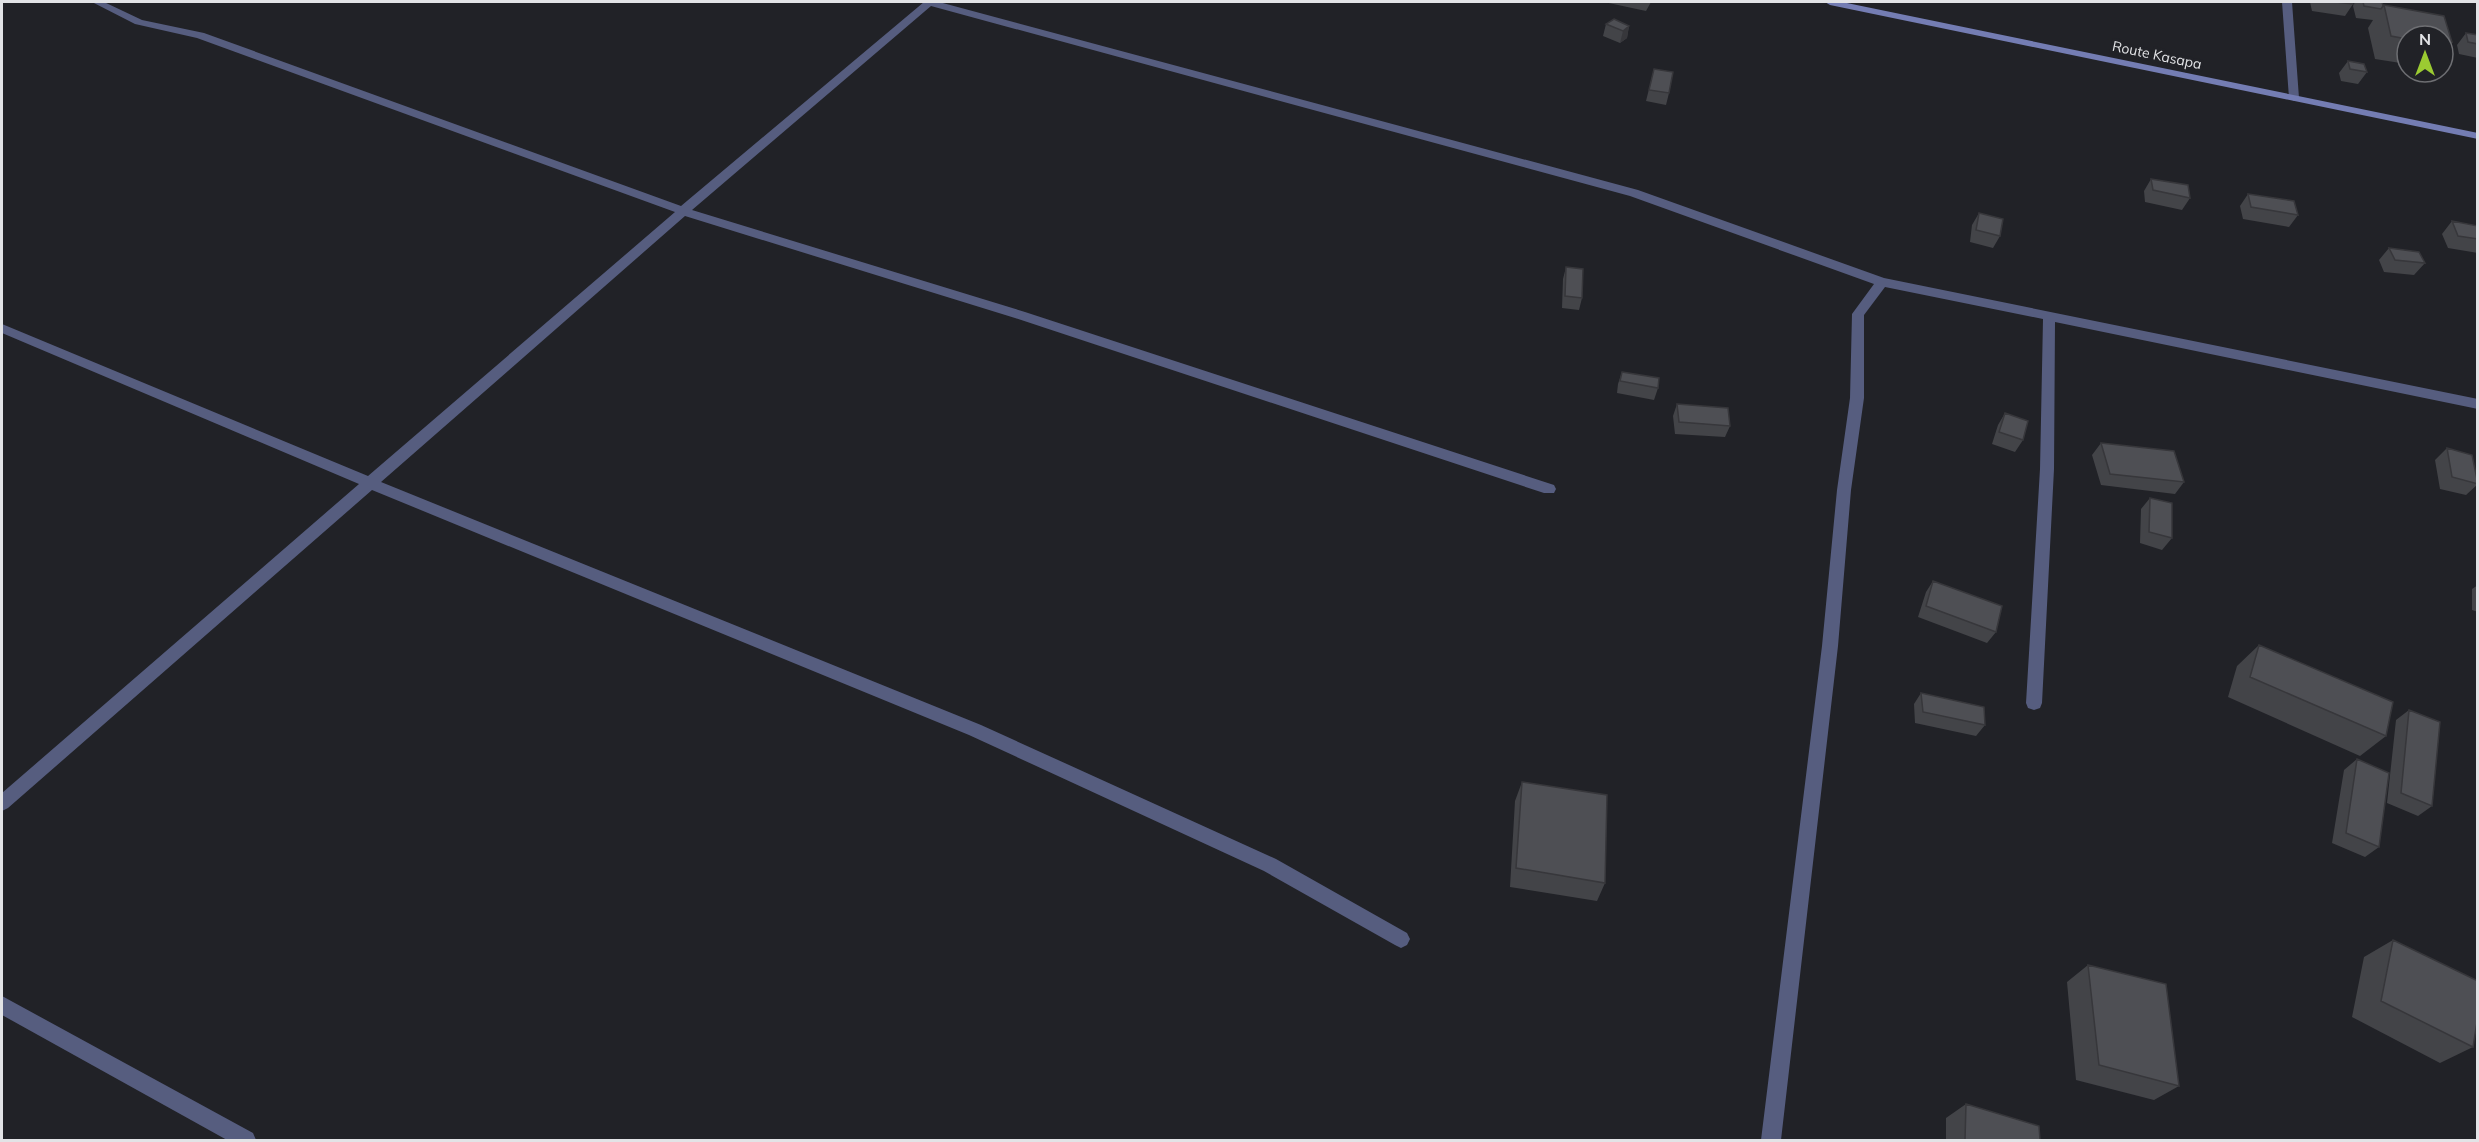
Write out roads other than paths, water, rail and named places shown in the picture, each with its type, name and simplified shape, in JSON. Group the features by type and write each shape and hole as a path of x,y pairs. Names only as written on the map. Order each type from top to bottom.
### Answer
{"main road":[{"name":"Route Kasapa","path":"1830,2 2478,136"}],"street":[{"path":"97,2 139,22 200,35 683,211 1020,315 1549,489"},
{"path":"2,803 683,211 929,2 1634,193 1882,282 2478,404"},
{"path":"2287,2 2294,98"},
{"path":"1771,1140 1830,646 1844,490 1857,398 1858,314 1882,282"},
{"path":"2034,703 2047,469 2049,316"},
{"path":"2,328 370,483 975,730 1270,865 1401,939"},
{"path":"2,1005 246,1140"}]}
